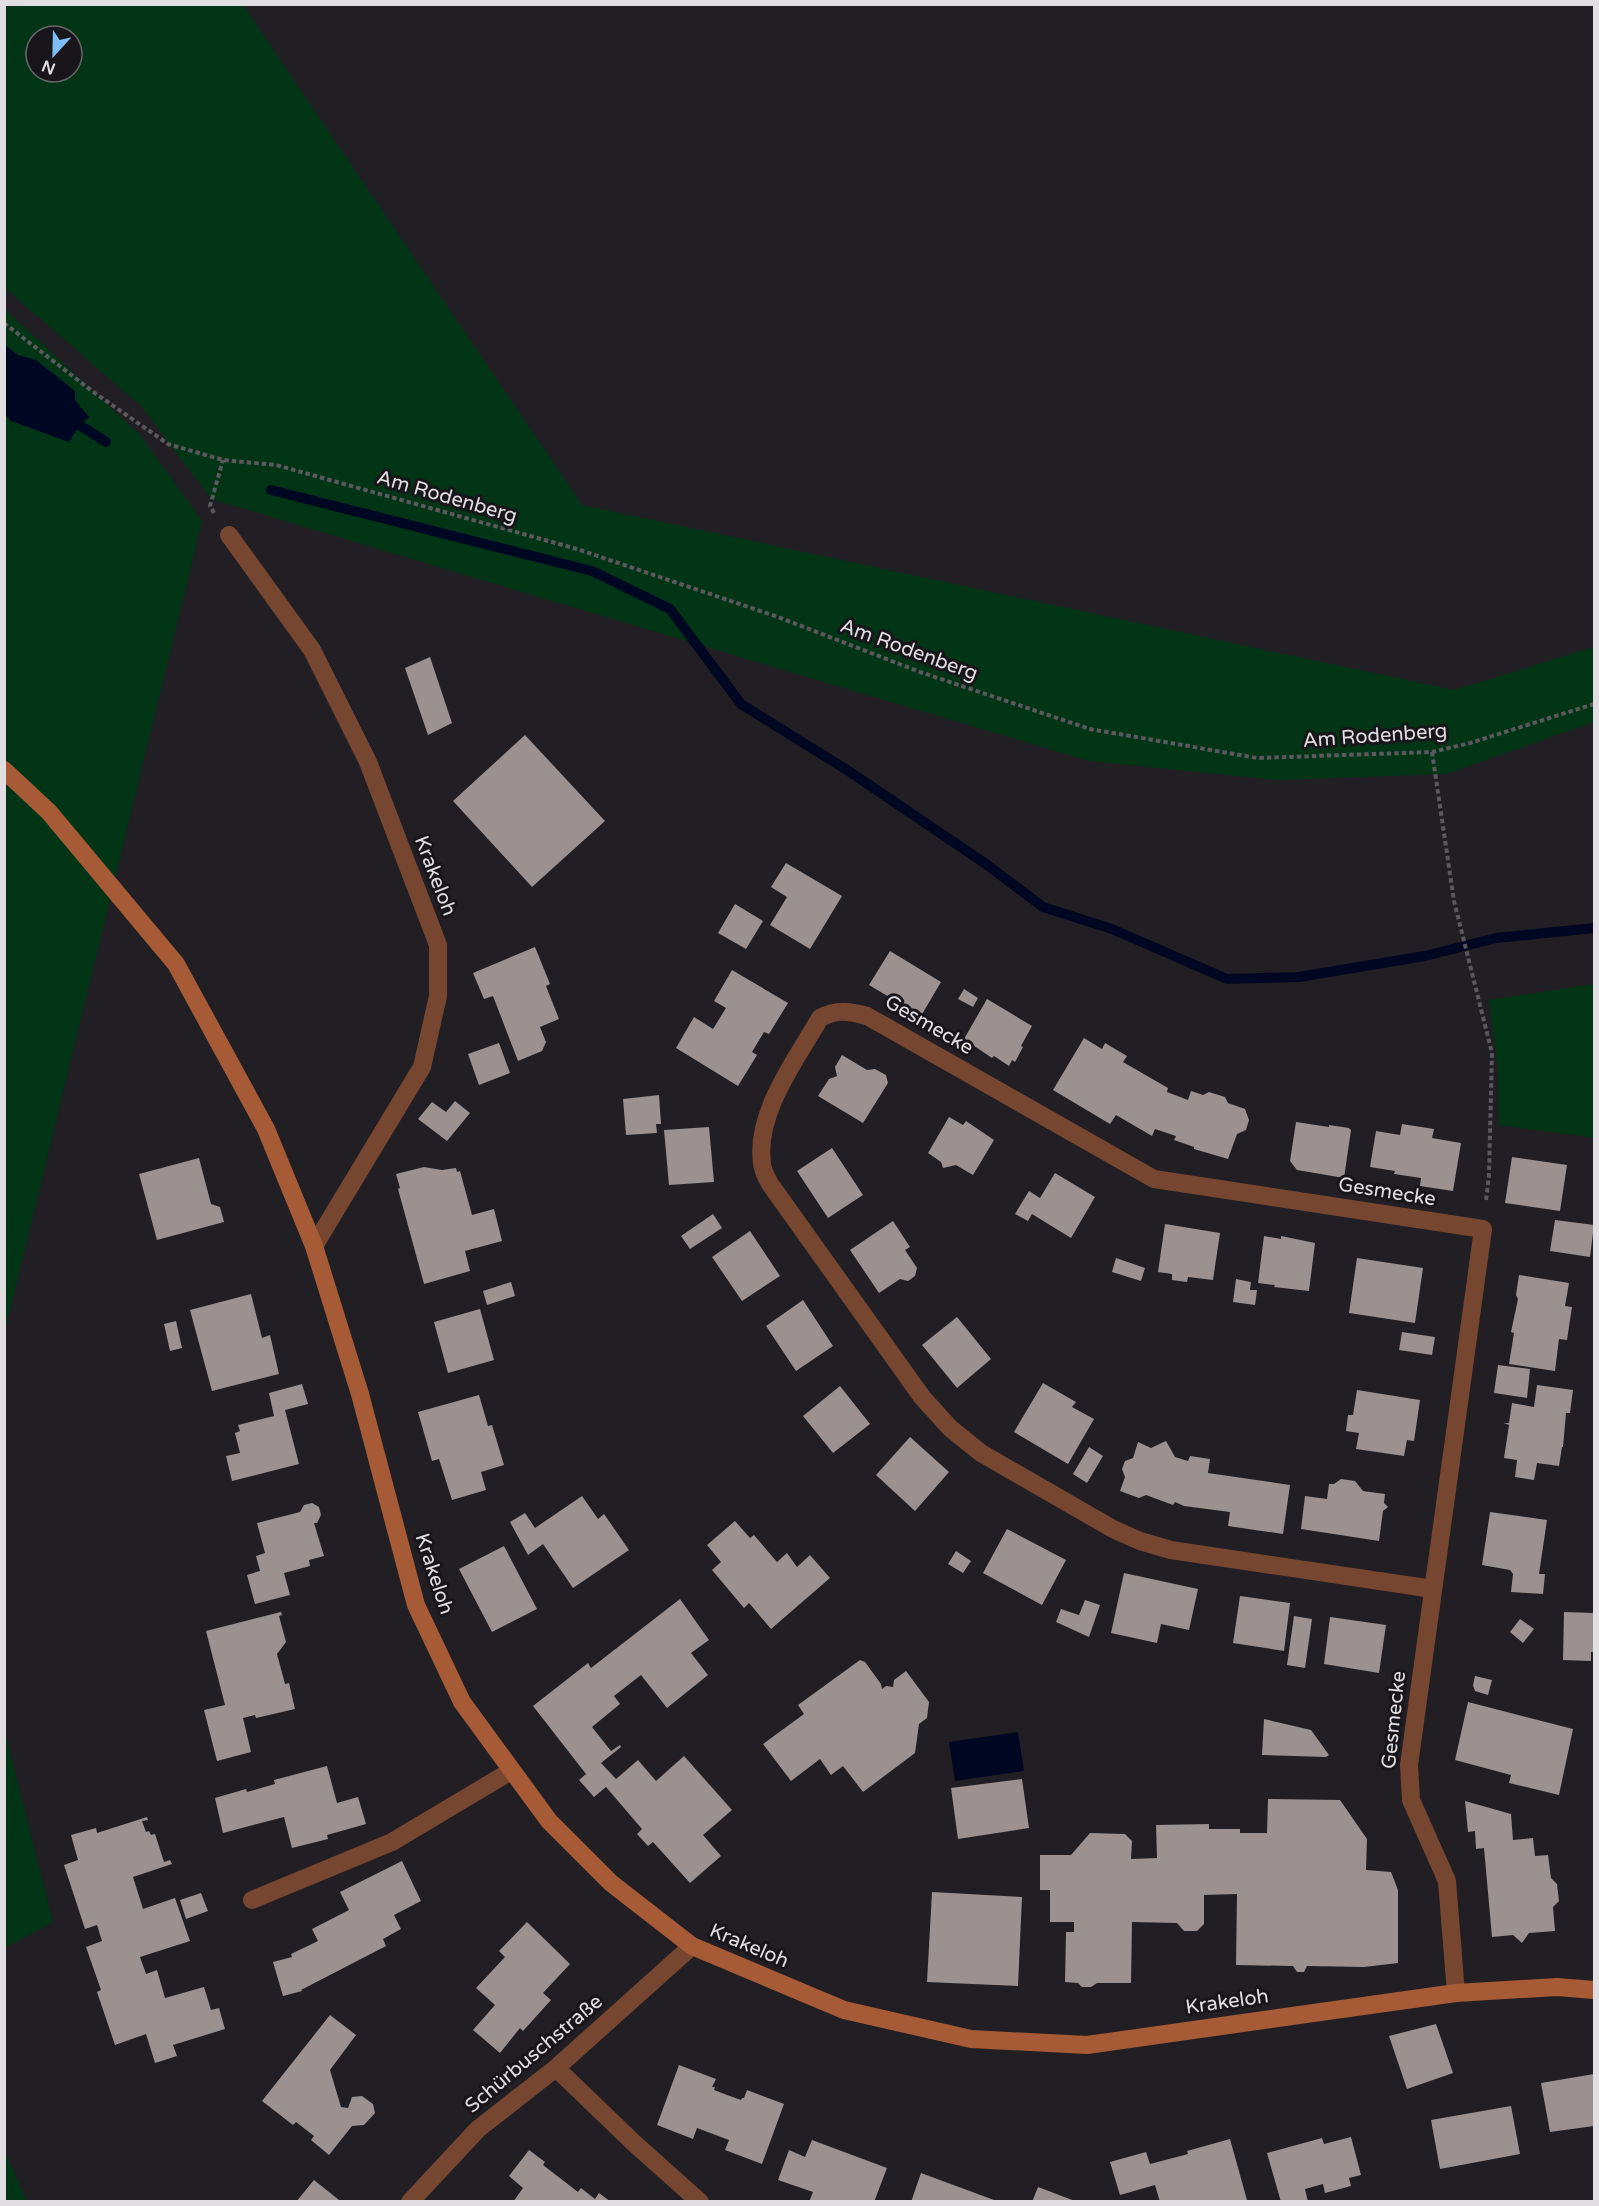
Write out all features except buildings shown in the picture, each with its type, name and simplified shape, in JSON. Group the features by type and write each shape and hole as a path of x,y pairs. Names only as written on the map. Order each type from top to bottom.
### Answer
{"street":[{"name":"Krakeloh","path":"229,535 312,650 368,762 438,945 438,996 422,1067 314,1246"},
{"name":"Krakeloh","path":"4,770 49,812 176,964 266,1130 314,1246 360,1394 416,1605 462,1702 549,1821 610,1882 692,1946 844,2010 971,2039 1087,2045 1456,1993 1557,1987 1594,1990"},
{"name":"Gesmecke","path":"1433,1589 1161,1547 1113,1529 981,1453 950,1428 922,1397 770,1185 762,1165 761,1132 769,1109 820,1018 844,1010 867,1016 1154,1179 1483,1229 1409,1766 1411,1800 1446,1881 1456,1993"},
{"path":"252,1900 392,1842 511,1772"},
{"name":"Schürbuschstraße","path":"410,2202 478,2129 556,2068 692,1946"},
{"path":"556,2068 635,2144 700,2202"}],"path":[{"name":"Am Rodenberg","path":"4,323 92,391 168,444 224,460 276,465 577,549 778,616 920,672 1090,729 1257,758 1432,752 1470,743 1594,704"},
{"path":"224,460 210,506 229,535"},
{"path":"1432,752 1454,901 1492,1053 1489,1174 1483,1229"}],"green space":[{"path":"5,4 243,5 582,505 1454,690 1594,647 1594,722 1446,774 1278,780 1089,761 211,499 141,406 5,288"},
{"path":"4,308 141,436 202,521 5,1331"},
{"path":"1594,984 1594,1138 1499,1125 1498,1069 1489,1000"},
{"path":"4,1728 53,1922 5,1948 4,1948"},
{"path":"5,2152 27,2201 5,2201"}],"water":[{"path":"4,344 18,355 36,360 75,391 75,400 89,417 79,426 69,442 11,421 5,414"},
{"path":"1018,1732 1024,1771 955,1781 949,1742"}],"waterway":[{"path":"70,419 106,442"},
{"path":"271,490 592,571 670,609 741,704 847,770 986,864 1043,907 1112,929 1227,979 1299,977 1425,956 1496,938 1594,928"}]}
